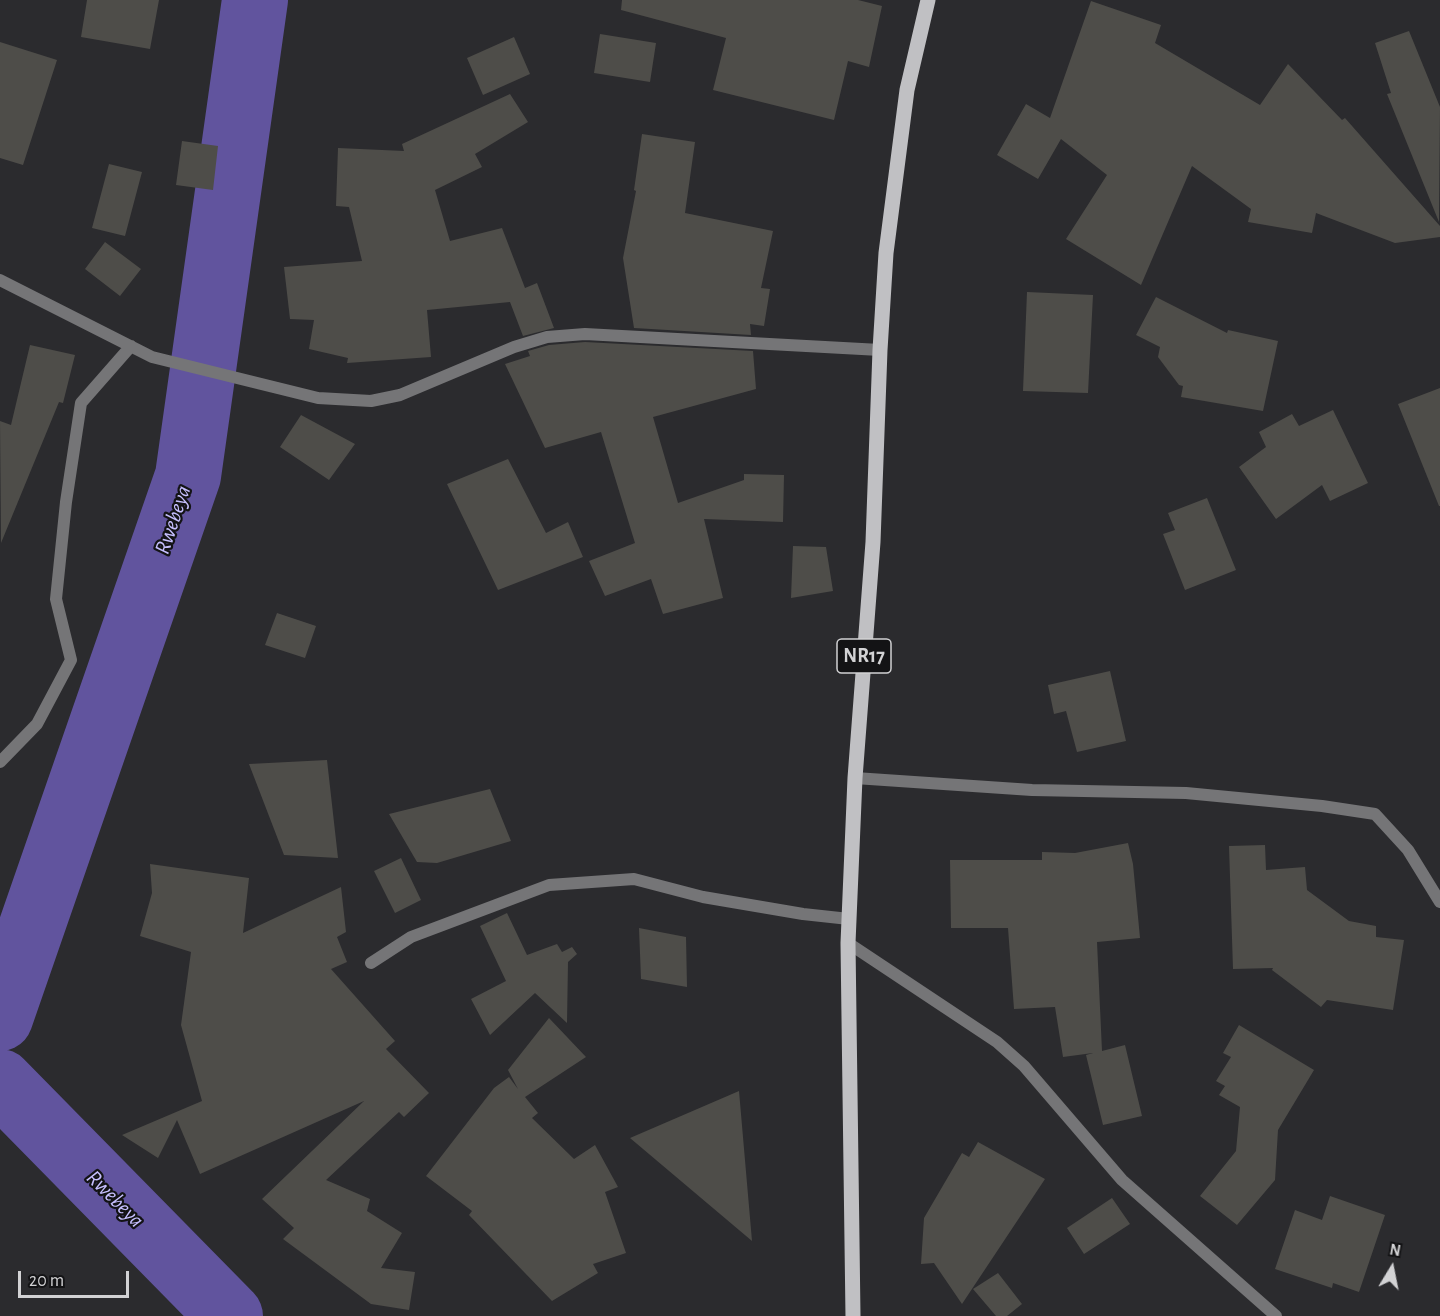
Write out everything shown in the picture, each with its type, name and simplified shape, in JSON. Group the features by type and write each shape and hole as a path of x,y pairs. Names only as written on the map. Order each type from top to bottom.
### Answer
{"main road":[{"name":"NR17","path":"853,1316 848,943 855,778 873,542 879,350 886,253 907,90 927,0"}],"street":[{"path":"0,280 152,357 318,398 370,401 400,395 514,347 547,337 585,334 879,350"},
{"path":"0,762 38,724 71,660 56,598 66,502 81,403 131,346"},
{"path":"855,778 1032,790 1186,794 1322,806 1375,814 1408,850 1440,902"},
{"path":"371,963 411,937 549,885 634,879 703,897 803,914 849,919"},
{"path":"848,943 1004,1048 1024,1066 1122,1180 1276,1316"}],"building":[{"path":"87,0 159,0 150,49 81,37"},
{"path":"622,0 858,0 882,6 869,67 848,61 834,120 713,90 726,38 621,10"},
{"path":"1091,1 1161,25 1155,43 1260,105 1288,64 1342,120 1345,118 1440,226 1440,237 1395,243 1316,213 1312,233 1248,222 1251,209 1192,166 1141,285 1066,239 1107,175 1061,139 1038,179 997,155 1026,104 1050,118"},
{"path":"1409,31 1440,107 1439,222 1387,94 1391,93 1375,43"},
{"path":"600,34 656,43 650,82 594,73"},
{"path":"514,37 530,74 483,95 467,58"},
{"path":"0,42 57,60 23,165 0,158"},
{"path":"510,94 528,122 475,154 482,167 435,190 450,241 502,228 525,288 537,283 554,328 523,336 510,302 427,310 431,357 347,363 348,358 309,349 314,320 290,319 284,267 362,261 349,207 336,206 338,148 404,151 402,144"},
{"path":"642,134 695,142 685,213 773,231 761,288 770,289 764,326 750,324 751,335 634,328 623,258 636,191 634,190"},
{"path":"182,141 218,146 213,190 176,185"},
{"path":"109,164 142,172 125,236 92,228"},
{"path":"105,242 141,269 120,296 85,269"},
{"path":"1027,292 1093,295 1088,393 1023,391"},
{"path":"1156,297 1227,333 1228,330 1278,341 1263,411 1181,397 1183,386 1179,385 1158,357 1160,347 1136,335"},
{"path":"585,342 753,351 756,389 653,417 678,503 744,480 744,474 784,475 783,522 704,519 723,598 663,614 651,579 605,596 589,561 635,543 601,432 545,448 505,364 530,356 528,351 549,345"},
{"path":"30,345 75,355 63,403 59,402 1,543 0,421 11,425"},
{"path":"1440,388 1440,506 1439,506 1398,404"},
{"path":"1333,410 1368,483 1330,501 1322,485 1276,519 1239,467 1266,447 1259,432 1292,414 1299,426"},
{"path":"301,415 355,444 329,480 280,447"},
{"path":"508,459 546,533 568,522 583,557 498,590 447,484"},
{"path":"1207,498 1236,570 1185,590 1163,534 1175,530 1168,513"},
{"path":"793,546 826,547 833,591 791,598"},
{"path":"277,613 316,626 305,658 265,645"},
{"path":"1110,671 1126,741 1077,752 1066,711 1054,714 1048,685"},
{"path":"327,760 338,858 284,855 249,764"},
{"path":"490,789 511,841 437,863 417,862 389,814"},
{"path":"1128,843 1133,864 1140,938 1097,942 1102,1051 1125,1045 1142,1116 1103,1125 1086,1055 1093,1053 1063,1057 1055,1007 1014,1009 1008,928 951,928 950,860 1042,860 1042,852 1075,853"},
{"path":"1265,845 1266,870 1305,867 1307,890 1349,921 1376,926 1376,937 1404,940 1393,1010 1327,1000 1321,1007 1272,970 1273,968 1233,969 1229,846"},
{"path":"401,858 421,900 395,913 374,871"},
{"path":"150,864 249,878 243,933 341,887 346,932 337,937 347,962 331,969 395,1041 386,1049 429,1093 404,1117 399,1112 326,1180 370,1199 367,1211 402,1233 381,1268 415,1272 409,1310 371,1304 283,1239 294,1228 262,1199 364,1101 200,1174 177,1120 158,1158 122,1135 202,1101 181,1025 191,952 140,936 152,893"},
{"path":"507,913 527,955 557,944 562,952 572,947 577,954 568,962 567,1023 535,993 490,1035 471,999 506,981 480,926"},
{"path":"639,928 686,937 687,987 641,979"},
{"path":"549,1018 586,1057 525,1097 538,1113 532,1118 574,1159 595,1145 618,1187 605,1192 626,1253 593,1264 598,1273 552,1301 469,1215 472,1211 426,1176 494,1088 509,1077 518,1089 508,1070"},
{"path":"1239,1025 1314,1070 1278,1130 1275,1180 1237,1225 1200,1196 1236,1151 1240,1107 1219,1095 1225,1086 1216,1081 1231,1057 1223,1053"},
{"path":"739,1091 752,1241 630,1138"},
{"path":"978,1142 1045,1179 962,1304 934,1263 921,1264 924,1218 962,1153 969,1157"},
{"path":"1330,1196 1385,1215 1359,1292 1333,1283 1332,1288 1275,1269 1295,1210 1322,1220"},
{"path":"1112,1198 1130,1224 1084,1254 1067,1228"},
{"path":"998,1273 1022,1304 1007,1316 996,1316 973,1289"}],"waterway":[{"name":"Rwebeya","path":"0,1018 188,476 255,0"},
{"name":"Rwebeya","path":"0,1082 230,1316"}]}
